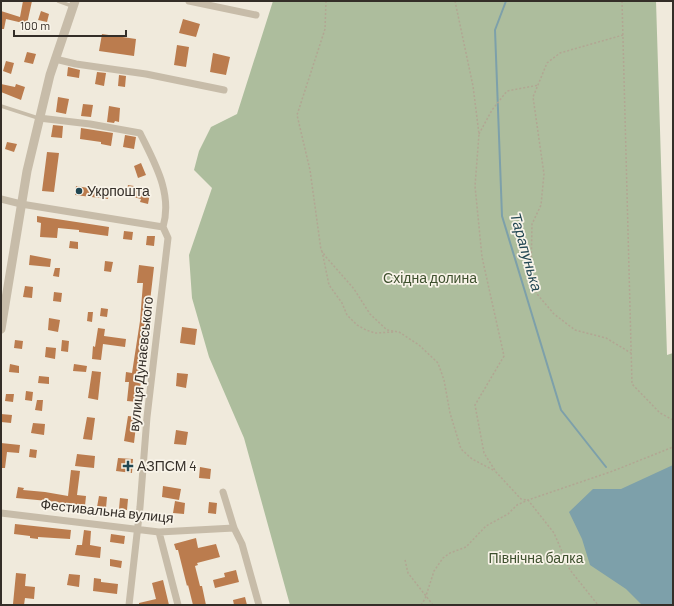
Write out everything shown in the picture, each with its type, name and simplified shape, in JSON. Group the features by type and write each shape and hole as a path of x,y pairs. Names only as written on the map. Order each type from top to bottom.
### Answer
{"street":[{"path":"189,1 256,15"},
{"path":"1,329 27,171 50,75 74,4"},
{"path":"55,59 76,64 146,74 224,90"},
{"name":"вулиця Дунаєвського","path":"39,118 90,124 140,133 163,181 166,202 166,217 163,227 168,238 147,417 129,605"},
{"path":"1,199 21,204 163,227"},
{"path":"223,492 234,528 242,544 259,605"},
{"name":"Фестивальна вулиця","path":"1,513 137,528 159,532 234,528"},
{"path":"159,532 178,605"}],"lane":[{"path":"58,1 74,4"},
{"path":"1,106 39,118"}],"path":[{"path":"326,1 325,29 297,115 310,170 321,250 329,285 342,303 347,315 357,325 366,330 375,333 397,332"},
{"path":"455,1 473,86 479,134 475,186 482,257 504,356 475,405 484,453 496,472 521,498 528,500 554,533 570,570 598,605"},
{"path":"622,1 632,384 660,413 673,420"},
{"path":"623,36 560,53 547,63 533,97 544,174 541,205 532,224 531,274 537,294 554,314 575,330 606,338 631,353"},
{"path":"479,134 492,110 508,90 539,85"},
{"path":"321,250 354,289 370,314 387,330 397,332 419,345 438,363 444,380 450,413 461,449 472,459 496,472"},
{"path":"421,605 434,571 443,558 450,553 466,547 486,526 508,514 517,505 613,472 673,447"},
{"path":"405,560 408,573 433,605"}],"green space":[{"name":"Східна долина","path":"273,1 656,1 667,355 673,353 673,605 290,605 244,438 209,357 192,298 189,255 212,188 194,170 199,151 211,127 237,114"}],"water":[{"path":"673,465 673,605 642,605 626,589 590,565 582,539 569,512 593,489 621,489"}],"building":[{"path":"23,1 32,1 27,24 6,19 4,29 1,29 1,11 20,17"},
{"path":"41,11 49,14 47,22 38,20"},
{"path":"183,19 200,24 196,37 179,33"},
{"path":"102,34 136,39 134,56 99,51"},
{"path":"177,45 189,47 186,67 174,65"},
{"path":"27,52 36,54 33,64 24,62"},
{"path":"213,53 230,57 226,75 210,72"},
{"path":"6,61 14,63 11,74 3,71"},
{"path":"68,67 80,70 79,78 67,76"},
{"path":"97,72 106,73 104,86 95,84"},
{"path":"119,75 126,76 125,87 118,86"},
{"path":"1,84 15,87 16,84 25,87 21,100 1,92"},
{"path":"58,97 69,99 66,114 56,112"},
{"path":"83,104 93,105 91,117 81,116"},
{"path":"109,106 120,108 119,122 107,122"},
{"path":"53,125 63,126 62,138 51,137"},
{"path":"81,128 113,133 111,146 101,144 101,142 80,139"},
{"path":"125,135 136,137 134,149 123,147"},
{"path":"7,142 17,144 14,152 5,149"},
{"path":"47,152 59,153 54,192 42,191"},
{"path":"141,163 146,175 138,178 134,166"},
{"path":"128,185 134,186 133,190 150,193 148,204 140,202 141,199 125,195"},
{"path":"76,186 101,190 101,188 109,189 108,199 75,195"},
{"path":"37,216 109,227 108,236 79,232 79,230 58,228 57,238 40,237 41,223 37,222"},
{"path":"124,231 133,232 132,240 123,239"},
{"path":"147,236 155,236 154,246 146,245"},
{"path":"70,241 78,242 78,249 69,248"},
{"path":"30,255 51,259 50,267 29,265"},
{"path":"105,261 113,262 111,272 104,271"},
{"path":"139,265 154,267 149,310 151,310 138,402 127,401 129,382 125,382 126,372 132,373 140,321 143,283 137,283"},
{"path":"55,268 60,268 59,277 53,276"},
{"path":"25,286 33,287 32,298 23,297"},
{"path":"54,292 62,293 61,302 53,301"},
{"path":"101,308 108,309 107,317 100,316"},
{"path":"88,312 93,312 92,322 87,321"},
{"path":"49,318 60,320 58,332 48,330"},
{"path":"182,327 197,329 195,345 180,343"},
{"path":"98,328 105,329 104,336 126,339 125,347 103,344 101,360 92,359 93,346 95,347"},
{"path":"15,340 23,341 22,349 14,348"},
{"path":"62,340 69,341 68,352 61,351"},
{"path":"46,347 56,348 55,359 45,357"},
{"path":"10,364 19,366 19,373 9,372"},
{"path":"74,364 87,366 86,372 73,371"},
{"path":"92,371 101,372 98,400 88,398"},
{"path":"177,373 188,374 186,388 176,386"},
{"path":"39,376 49,377 49,384 38,383"},
{"path":"26,391 33,392 32,401 25,400"},
{"path":"6,394 14,394 13,402 5,401"},
{"path":"37,400 43,400 42,411 35,410"},
{"path":"1,414 12,415 11,423 1,422"},
{"path":"128,416 137,417 134,443 124,441"},
{"path":"87,417 95,418 92,440 83,439"},
{"path":"33,423 45,424 44,435 31,433"},
{"path":"176,430 188,432 186,445 174,444"},
{"path":"1,443 20,445 19,453 7,452 5,468 1,468"},
{"path":"30,449 37,450 36,458 29,457"},
{"path":"77,454 95,456 94,468 75,466"},
{"path":"118,458 133,459 132,473 116,471"},
{"path":"200,467 211,469 210,479 199,478"},
{"path":"71,470 80,471 77,495 86,496 85,506 16,498 18,487 24,488 23,490 68,496"},
{"path":"163,486 181,489 179,500 162,497"},
{"path":"99,496 107,497 106,508 97,507"},
{"path":"120,498 128,499 127,510 119,509"},
{"path":"175,501 185,503 184,514 173,513"},
{"path":"209,502 217,503 216,514 208,513"},
{"path":"15,524 71,530 70,539 38,537 38,539 30,538 30,536 14,534"},
{"path":"84,530 91,531 90,545 101,547 100,558 75,555 77,545 82,545"},
{"path":"111,534 125,536 124,544 110,542"},
{"path":"196,538 198,548 216,544 220,557 197,563 198,565 195,566 200,586 202,586 206,605 193,605 178,550 176,550 174,544"},
{"path":"110,559 122,561 121,568 110,566"},
{"path":"236,570 239,582 215,588 213,580 225,577 224,573"},
{"path":"16,573 26,574 25,586 35,587 34,599 25,598 24,605 13,604"},
{"path":"69,574 80,575 79,587 67,585"},
{"path":"94,578 101,579 101,582 118,584 117,594 93,591"},
{"path":"163,580 169,605 139,605 139,603 156,599 152,583"},
{"path":"245,597 247,605 234,605 233,600"}],"waterway":[{"name":"Тарапунька","path":"506,1 495,30 502,216 561,410 606,467"}],"place":[{"name":"Укрпошта","path":"79,191"},
{"name":"АЗПСМ 4","path":"128,466"}],"park label":[{"name":"Північна балка","path":"536,558"}]}
